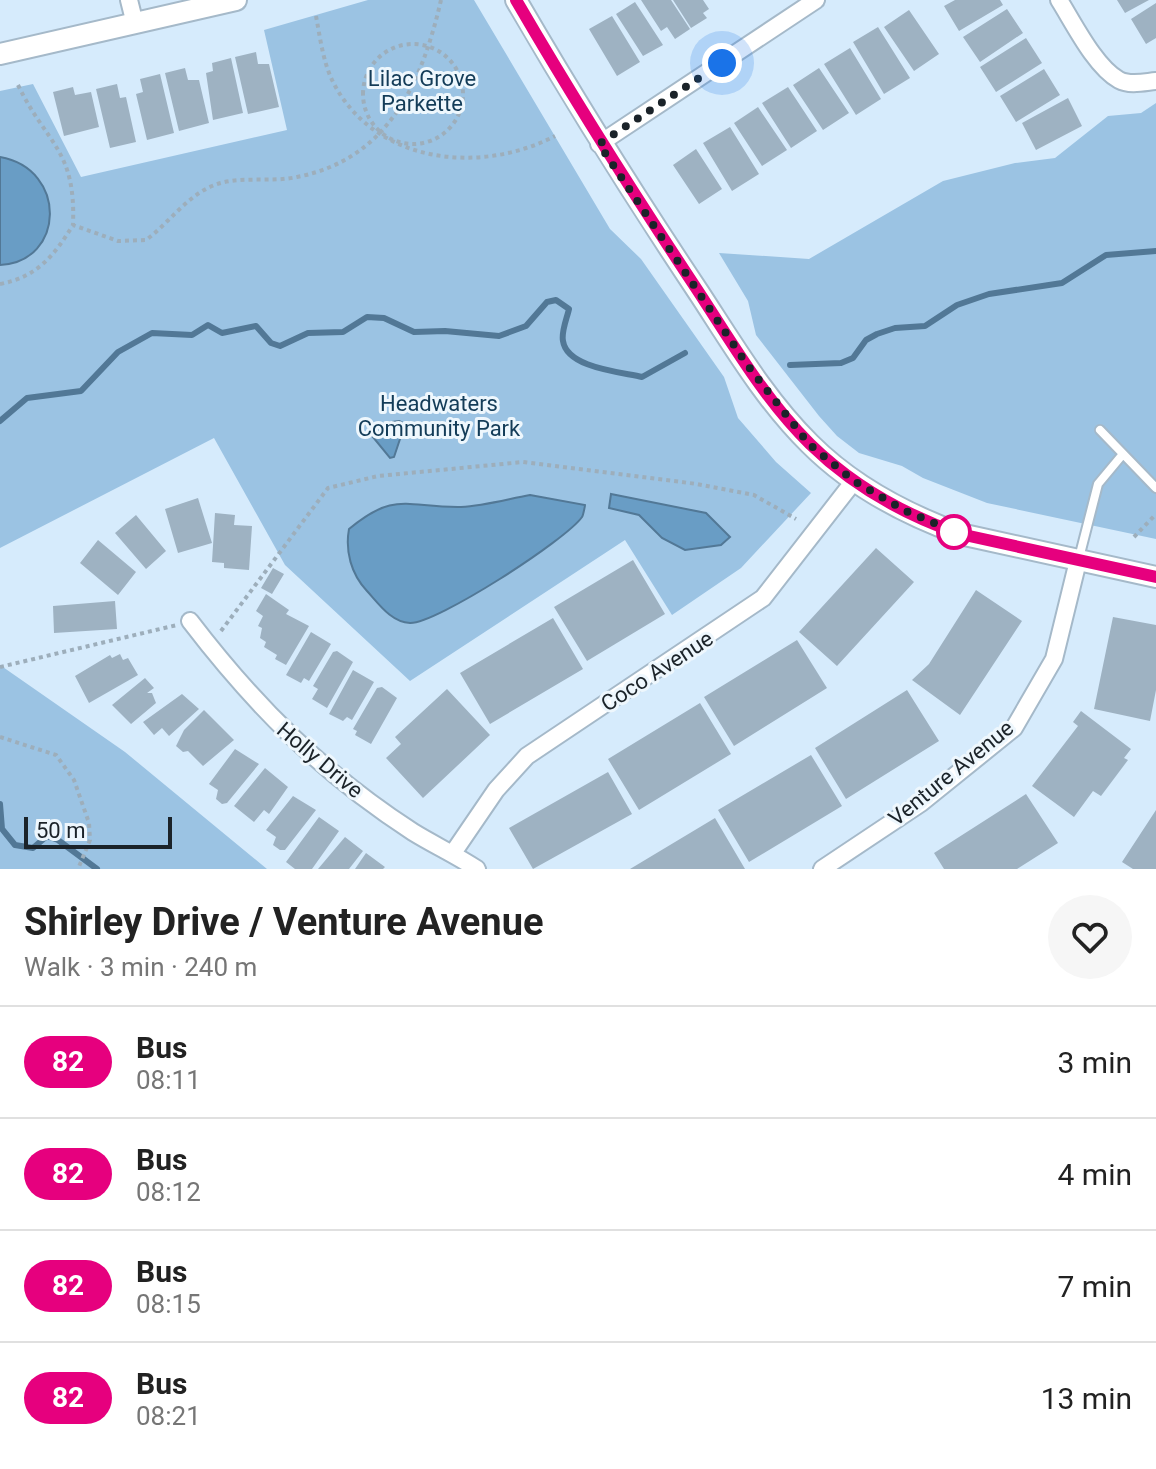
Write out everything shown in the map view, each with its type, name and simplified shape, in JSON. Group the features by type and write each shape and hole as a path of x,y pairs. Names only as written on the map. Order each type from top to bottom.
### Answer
{"street":[{"path":"129,0 135,24"},
{"path":"0,54 236,0"},
{"path":"516,0 599,144 777,407 809,444 854,481 932,524 1156,577"},
{"path":"599,144 816,0"},
{"path":"1059,0 1093,53 1119,80 1138,84 1156,81"},
{"name":"Coco Avenue","path":"453,853 496,790 527,756 763,598 854,481"},
{"name":"Venture Avenue","path":"822,869 921,803 1014,728 1054,659 1078,561"},
{"name":"Holly Drive","path":"190,621 262,711 291,738 378,808 477,869"}],"lane":[{"path":"1100,430 1156,488"},
{"path":"1078,561 1098,484 1123,454"}],"path":[{"path":"73,225 118,241 146,240 197,194 216,184 295,178 334,168 381,133 413,90 430,47 441,0"},
{"path":"316,16 332,81 352,110 388,139 425,155 480,159 509,154 555,136"},
{"path":"381,133 368,117 363,103 367,74 375,61 394,48 419,44 448,58 458,71 464,95 458,119 447,132 433,141 417,145 388,139"},
{"path":"0,284 26,277 52,258 73,225 72,178 63,155 18,85"},
{"path":"210,647 328,488 378,476 523,462 697,484 754,495 796,519"},
{"path":"1134,537 1156,514"},
{"path":"0,667 190,621"},
{"path":"0,737 56,755 74,780 87,808 90,840 78,869"}],"green space":[{"name":"Headwaters Community Park","path":"368,0 474,0 610,229 641,259 724,377 738,418 776,462 811,493 741,568 672,615 625,540 410,681 285,565 214,438 0,548 0,91 33,84 81,177 287,130 264,30"},
{"path":"1156,103 1156,539 987,503 923,478 902,466 859,453 837,436 819,416 756,335 748,301 719,253 809,259 943,181 1015,163 1055,158 1108,116 1141,113"},
{"path":"0,665 125,752 267,869 0,869"}],"shaded area":[{"path":"0,157 22,165 38,179 47,196 50,214 46,233 37,249 21,260 0,265"},
{"path":"399,421 405,424 394,457 390,458 368,431 384,423"},
{"path":"611,494 706,513 730,537 721,545 685,550 662,538 639,515 609,508"},
{"path":"530,495 585,505 582,516 552,543 500,579 424,620 410,623 391,616 361,584 353,570 349,554 349,529 379,509 402,504 470,506"}],"building":[{"path":"641,0 671,0 690,29 675,39 667,27 661,31"},
{"path":"673,0 703,0 709,9 703,13 707,18 691,28"},
{"path":"955,0 1000,0 1003,5 959,31 944,6"},
{"path":"1117,0 1149,0 1125,13"},
{"path":"635,2 663,45 643,56 616,14"},
{"path":"1156,3 1156,38 1146,44 1131,19"},
{"path":"1007,9 1023,33 980,62 963,37"},
{"path":"909,10 939,54 914,71 884,27"},
{"path":"612,16 640,62 617,76 589,29"},
{"path":"878,27 910,78 884,94 853,42"},
{"path":"1026,38 1042,63 996,92 980,67"},
{"path":"850,48 881,99 856,115 824,64"},
{"path":"256,52 258,64 269,64 279,107 248,114 235,57"},
{"path":"231,58 243,113 213,120 206,73 213,71 212,63"},
{"path":"185,68 188,80 199,80 209,123 179,131 165,73"},
{"path":"819,68 849,113 823,130 793,85"},
{"path":"1044,69 1060,95 1016,122 1000,96"},
{"path":"160,74 174,133 147,140 136,94 143,92 140,79"},
{"path":"117,84 120,98 126,97 136,142 110,148 96,89"},
{"path":"73,87 75,95 91,92 99,127 64,136 53,92"},
{"path":"788,87 817,131 791,148 762,103"},
{"path":"1068,98 1082,126 1036,150 1022,123"},
{"path":"758,107 787,150 762,166 734,123"},
{"path":"730,127 759,174 732,191 703,143"},
{"path":"696,149 722,189 699,204 673,165"},
{"path":"198,498 212,543 178,553 165,509"},
{"path":"215,513 235,515 234,525 252,526 249,570 224,568 224,563 212,562"},
{"path":"136,515 166,551 146,569 115,533"},
{"path":"98,540 136,572 118,595 80,563"},
{"path":"876,548 914,582 837,666 799,632"},
{"path":"633,560 665,614 587,661 554,607"},
{"path":"273,568 284,574 272,594 261,588"},
{"path":"976,590 1022,621 960,715 912,680 929,664"},
{"path":"266,594 289,610 286,614 309,626 286,665 275,659 277,655 264,647 266,642 260,638 262,628 258,626 263,616 256,611"},
{"path":"115,601 117,629 54,633 53,606"},
{"path":"1113,617 1156,625 1156,690 1150,721 1094,709"},
{"path":"553,618 583,669 490,724 460,673"},
{"path":"311,632 331,644 309,681 304,678 301,683 286,675"},
{"path":"797,640 827,688 734,746 704,697"},
{"path":"337,651 353,662 327,708 312,699 318,689 313,686 333,652"},
{"path":"120,654 123,660 128,658 138,675 89,703 75,676 110,655 112,658"},
{"path":"353,670 374,682 352,720 347,717 343,721 329,714"},
{"path":"145,678 154,688 147,693 152,693 156,703 131,724 112,705"},
{"path":"382,687 397,698 371,744 355,735 357,731 353,729 377,688"},
{"path":"447,689 490,735 423,798 386,758 401,744 395,737"},
{"path":"907,690 939,741 846,799 815,748"},
{"path":"182,694 199,709 169,736 162,728 154,735 143,722"},
{"path":"700,703 731,754 639,810 608,759"},
{"path":"204,710 234,740 203,766 188,751 183,752 176,746 184,730"},
{"path":"1081,711 1131,749 1124,758 1128,760 1101,796 1093,791 1074,817 1032,786 1078,726 1073,722"},
{"path":"235,749 259,764 227,803 222,804 216,799 218,790 209,784"},
{"path":"811,755 842,806 749,862 718,810"},
{"path":"265,768 288,787 269,814 264,810 254,822 234,806"},
{"path":"608,772 632,814 533,869 509,828"},
{"path":"1026,794 1058,843 1017,869 944,869 934,853"},
{"path":"293,796 316,810 285,850 280,850 273,845 276,837 266,830"},
{"path":"1156,810 1156,869 1133,869 1122,862"},
{"path":"319,817 339,831 312,869 295,869 286,862"},
{"path":"715,818 745,869 630,869"},
{"path":"345,837 363,851 349,869 318,869"},
{"path":"366,853 385,867 355,869"}],"waterway":[{"path":"790,365 841,363 853,358 866,340 877,334 895,328 925,326 957,305 989,294 1062,283 1106,255 1156,251"},
{"path":"0,421 27,398 81,391 118,352 152,333 192,335 208,325 222,333 256,326 271,343 280,346 308,333 343,332 367,317 384,318 414,332 445,331 499,336 526,326 547,302 556,300 569,309 563,341 567,350 584,363 642,377 685,353"},
{"path":"0,804 2,829 15,845 33,848 47,836 58,840 97,869"}],"bus line":[{"name":"82","path":"516,0 599,144 748,366 777,407 809,444 854,481 932,524 960,534 1156,577"}],"route":[{"path":"722,63 599,144 748,366 777,407 809,444 854,481 906,511 960,534 954,532"}],"park label":[{"name":"Lilac Grove Parkette","path":"422,90"}]}
